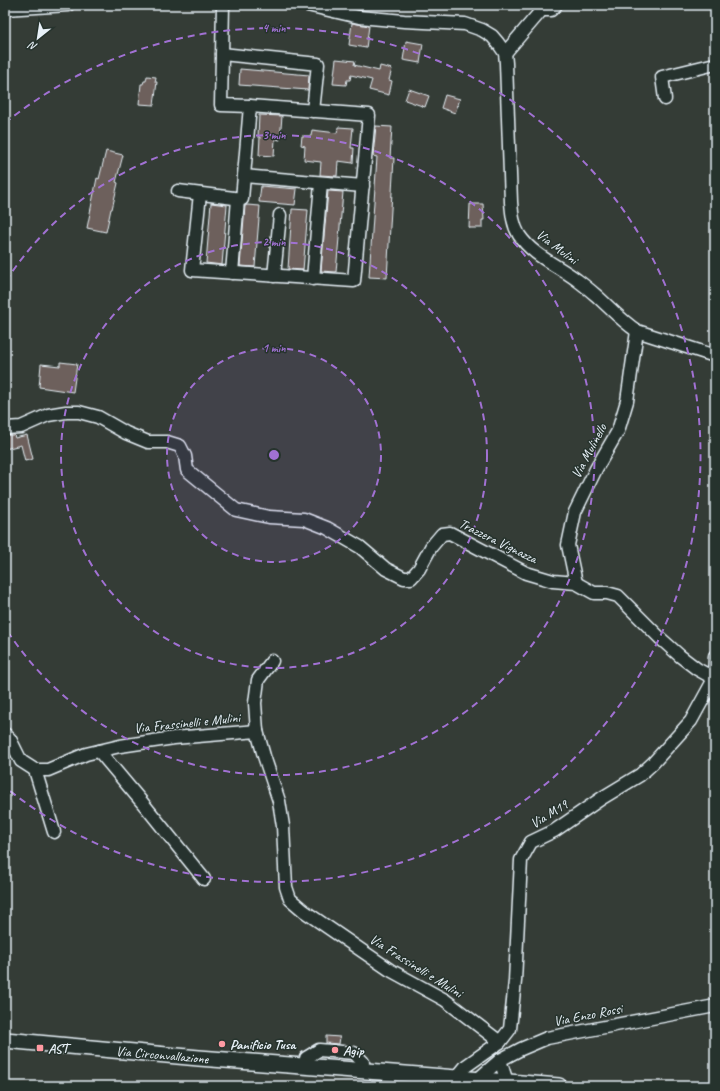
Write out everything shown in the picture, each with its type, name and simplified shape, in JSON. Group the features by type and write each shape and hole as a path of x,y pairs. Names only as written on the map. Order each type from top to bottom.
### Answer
{"main road":[{"name":"Via Circonvallazione","path":"5,1040 199,1058 559,1086"}],"street":[{"path":"5,9 68,5"},
{"path":"200,194 192,270 354,281 369,115 221,105 223,5"},
{"path":"307,5 340,9 359,17 465,24 482,30 492,36 504,53 544,8 551,10 556,5"},
{"name":"Via Mulini","path":"504,53 506,63 510,202 513,221 519,234 528,246 598,297 627,325 637,332 715,356"},
{"path":"222,54 318,64 314,111"},
{"path":"665,99 662,77 715,64"},
{"path":"178,191 242,199 250,106"},
{"path":"244,176 363,186"},
{"path":"313,278 321,183"},
{"path":"232,273 238,199"},
{"path":"274,276 280,215"},
{"name":"Via Mulinello","path":"576,582 568,545 575,512 596,469 618,431 627,401 637,332"},
{"name":"Trazzera Vignazza","path":"5,428 21,426 48,415 66,412 79,412 98,417 126,433 148,442 167,442 180,446 185,456 187,470 236,510 269,517 304,519 327,528 360,547 386,569 404,578 411,578 419,568 431,546 442,534 450,533 526,573 553,582 576,582"},
{"path":"576,582 594,593 607,593 618,596 680,656 697,669 714,679"},
{"name":"Via M19","path":"457,1078 466,1066 500,1042 510,1029 515,981 521,860 531,842 554,831 602,798 640,775 653,763 691,721 714,679 715,656"},
{"path":"257,731 255,703 258,680 272,661"},
{"name":"Via Frassinelli e Mulini","path":"35,770 48,770 86,754 120,746 174,738 257,731 279,801 283,826 286,886 290,899 304,911 390,970 445,1000 500,1042"},
{"path":"5,734 10,739 21,761 35,770 54,832"},
{"path":"99,751 204,880"},
{"name":"Via Enzo Rossi","path":"478,1079 500,1060 547,1038 715,1006"},
{"path":"500,1060 506,1082"}],"building":[{"path":"352,23 369,26 366,48 349,45"},
{"path":"406,41 423,44 420,63 403,60"},
{"path":"336,59 355,61 354,65 379,71 380,66 392,69 389,80 392,81 389,95 369,90 372,80 351,75 350,80 347,80 346,85 333,84"},
{"path":"240,69 309,75 308,90 239,85"},
{"path":"147,76 156,77 155,82 157,82 154,105 139,104 141,84 146,81"},
{"path":"409,89 429,96 425,107 405,100"},
{"path":"445,95 460,99 455,113 441,108"},
{"path":"259,115 282,116 280,140 275,139 274,156 259,155"},
{"path":"376,126 392,127 390,158 394,158 387,278 369,277 377,157 373,156"},
{"path":"338,127 353,128 351,148 354,148 353,163 338,161 337,176 320,175 321,162 304,160 305,146 301,145 302,136 311,136 312,130 337,133"},
{"path":"106,151 123,155 106,232 87,228 97,178 99,179"},
{"path":"261,186 297,189 295,205 259,202"},
{"path":"328,191 343,192 336,272 321,271"},
{"path":"211,203 227,205 222,265 206,263"},
{"path":"470,204 483,204 484,220 482,220 482,228 469,228"},
{"path":"245,206 260,206 255,267 240,266"},
{"path":"292,209 308,210 303,270 288,269"},
{"path":"60,362 77,364 73,392 39,387 41,364 60,366"},
{"path":"5,435 14,435 15,438 27,435 33,459 25,461 21,445 5,449"},
{"path":"326,1036 340,1037 339,1044 326,1043"}],"place":[{"name":"Panificio Tusa","path":"222,1044"},
{"name":"AST","path":"40,1048"},
{"name":"Agip","path":"335,1050"}]}
